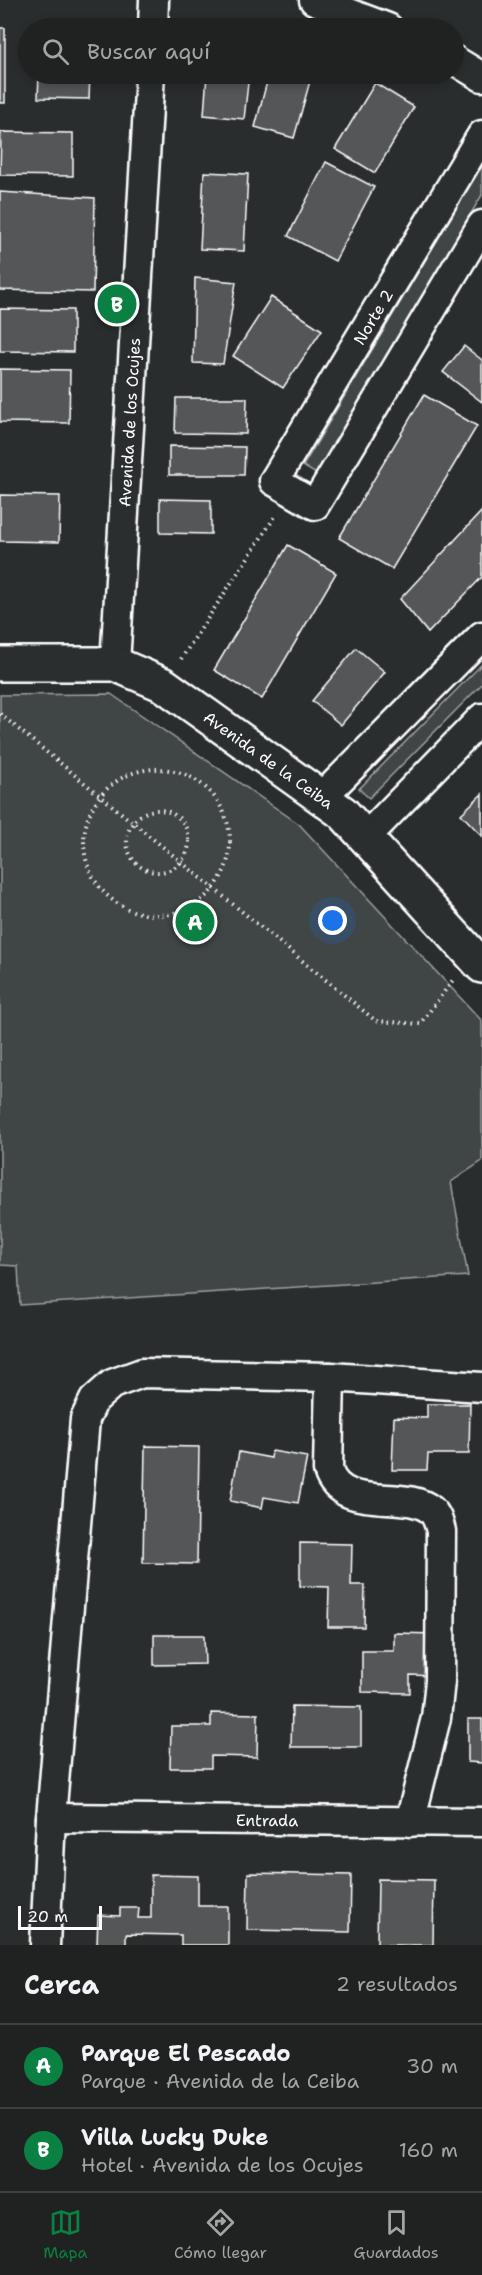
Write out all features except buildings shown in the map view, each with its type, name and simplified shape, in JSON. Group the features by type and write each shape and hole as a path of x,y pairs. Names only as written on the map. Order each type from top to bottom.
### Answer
{"street":[{"path":"153,18 154,0"},
{"path":"315,0 362,18"},
{"path":"464,66 482,76"},
{"name":"Avenida de los Ocujes","path":"115,664 149,84"},
{"name":"Norte 2","path":"482,135 274,481 315,505 482,225"},
{"path":"323,796 482,636"},
{"name":"Avenida de la Ceiba","path":"0,664 115,664 164,685 323,796 366,837 477,960"},
{"path":"366,837 482,718"},
{"path":"45,1945 51,1818 85,1419 94,1400 112,1384 142,1373 330,1377 482,1387"},
{"path":"330,1377 328,1470 331,1479 338,1486 356,1494 422,1504 433,1511 441,1531 440,1681 436,1718 410,1822"},
{"name":"Entrada","path":"51,1818 482,1822"}],"path":[{"path":"164,685 292,491"},
{"path":"0,714 376,1021 420,1024 477,960"},
{"path":"162,768 185,774 205,787 221,804 230,827 231,851 224,873 214,889 192,908 170,915 138,913 122,908 102,892 88,871 83,847 86,822 100,796 114,782 137,771 162,768"},
{"path":"150,810 171,811 180,817 190,836 190,846 182,862 162,872 142,868 129,853 127,843 132,822 150,810"}],"shaded area":[{"path":"482,165 482,195 316,474 303,466"},
{"path":"482,664 482,684 369,798 359,789"},
{"path":"111,694 299,824 482,1021 482,1161 451,1182 468,1276 20,1305 18,1266 0,1265 0,695"}],"place":[{"name":"Villa Lucky Duke","path":"117,304"},
{"name":"Parque El Pescado","path":"195,922"}]}
